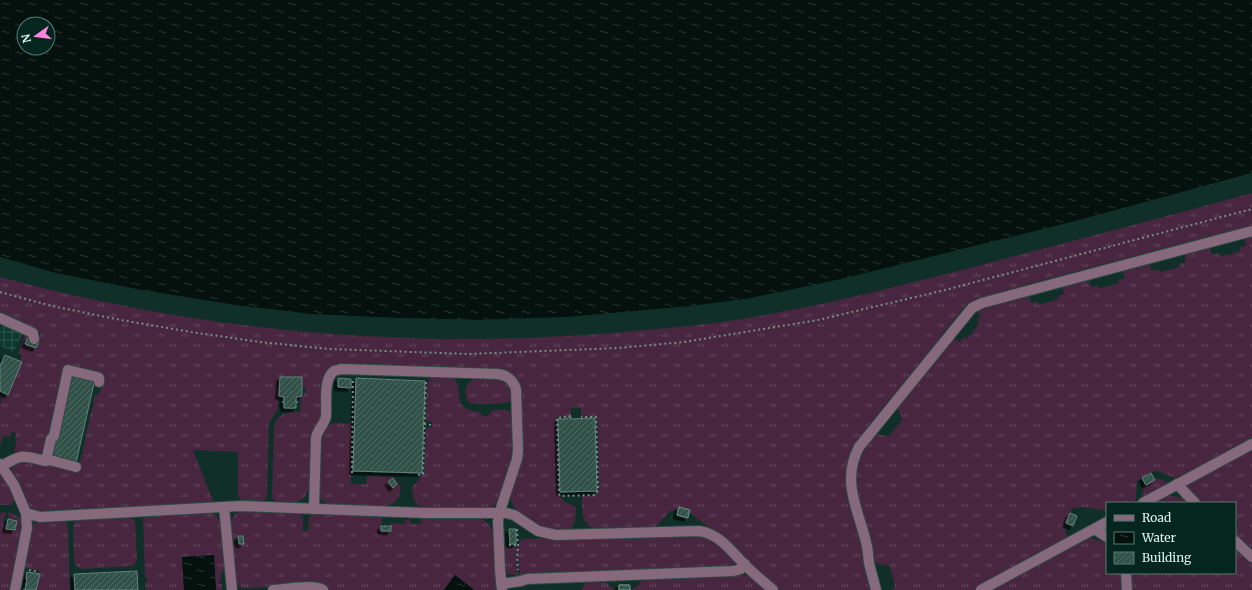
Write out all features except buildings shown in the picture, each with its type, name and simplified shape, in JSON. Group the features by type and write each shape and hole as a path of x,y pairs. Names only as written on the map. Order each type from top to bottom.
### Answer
{"lane":[{"path":"876,590 866,544 851,489 850,474 853,461 859,447 972,308 982,303 1252,232"},
{"path":"0,318 33,333 34,340"},
{"path":"314,509 316,438 317,431 326,418 328,379 330,373 337,369 503,375 509,378 516,390 518,454 499,514 498,532 501,587 527,579 733,571 741,569 745,564"},
{"path":"46,461 52,438 54,436 68,370 99,378 99,382"},
{"path":"1145,502 1252,444"},
{"path":"15,590 27,528 26,513 19,494 1,465 19,456 46,461 50,460 76,467"},
{"path":"1177,484 1193,502"},
{"path":"26,513 40,517 241,506 425,513 506,513 516,517 538,531 556,536 699,531 712,534 717,537 773,590"},
{"path":"224,508 232,590"},
{"path":"981,590 1106,523"},
{"path":"1094,529 1106,536"},
{"path":"1236,542 1252,557"},
{"path":"1126,574 1127,590"},
{"path":"273,590 313,587 323,590"}],"path":[{"path":"0,292 59,307 183,331 260,342 330,349 468,354 618,348 684,342 818,320 953,288 1252,209"},
{"path":"352,473 353,370"},
{"path":"418,475 423,474 426,372"},
{"path":"571,416 557,418 560,496 594,495 598,491 596,417 581,417"},
{"path":"424,424 432,425"},
{"path":"516,517 518,546 517,563 521,581"}],"shaded area":[{"path":"3,322 23,332 14,352 0,346 0,329"}],"green space":[{"path":"1252,193 1252,225 1021,286 1018,291 970,306 967,304 940,337 942,340 893,401 890,399 866,429 868,431 851,457 864,545 864,565 870,590 781,590 721,537 689,512 690,510 679,507 679,509 670,511 654,529 595,529 590,526 584,520 582,496 594,496 599,491 597,417 581,417 581,408 571,408 571,416 556,418 558,494 565,502 576,507 576,515 573,526 568,531 564,532 538,526 516,509 510,494 519,461 513,378 335,366 323,411 310,487 307,494 303,498 291,504 282,504 274,500 272,497 274,429 277,420 283,414 300,412 301,396 304,396 306,388 302,387 302,377 279,377 278,409 269,423 267,496 263,502 243,501 240,499 238,494 238,452 193,450 214,503 42,513 34,511 20,490 12,472 12,468 16,463 23,461 80,469 81,467 79,467 92,408 94,407 93,403 95,395 98,395 102,384 99,372 81,368 52,436 40,455 14,451 17,439 15,439 16,433 11,432 10,437 3,436 0,447 0,404 2,399 0,397 1,395 7,397 22,362 20,361 22,355 18,353 26,333 29,334 30,347 36,348 39,342 37,341 41,333 0,315 0,277 78,296 157,312 236,324 315,332 394,337 474,339 554,337 672,328 736,320 805,307 943,275"},
{"path":"1252,234 1252,440 1180,479 1155,471 1137,481 1134,502 1106,502 1106,511 1083,507 1072,508 1064,527 1068,538 974,590 892,590 895,587 890,566 875,563 855,494 857,458 875,434 889,436 902,420 897,406 952,337 959,342 964,337 966,339 970,334 972,334 979,323 977,320 981,315 975,310 1028,294 1031,303 1037,302 1038,305 1059,299 1058,296 1064,294 1062,285 1088,278 1091,287 1098,285 1099,288 1112,286 1119,283 1118,280 1125,278 1123,269 1149,262 1152,271 1159,269 1160,272 1180,267 1179,264 1186,262 1184,252 1210,246 1212,255 1219,253 1220,256 1233,254 1240,251 1240,247 1246,246 1244,237"},
{"path":"429,375 446,375 456,381 461,402 469,410 479,412 483,416 488,416 495,410 506,410 512,413 514,454 498,502 489,509 423,508 415,502 412,487 420,479 420,475 424,475 426,428 432,427 432,422 426,421 427,382 429,382"},
{"path":"478,377 502,378 511,387 511,400 509,402 498,404 470,403 466,396 466,388 470,381"},
{"path":"335,423 352,424 351,484 366,484 367,476 393,477 401,487 396,501 384,506 365,507 330,504 321,498 319,495 320,438 326,426"},
{"path":"1252,447 1252,553 1236,538 1238,522 1236,519 1236,502 1198,502 1185,486 1186,484"},
{"path":"0,473 5,478 12,490 14,501 11,505 0,505"},
{"path":"1154,479 1159,479 1172,484 1142,500 1143,487"},
{"path":"1163,496 1170,496 1178,497 1188,502 1151,502"},
{"path":"243,511 299,513 303,517 303,531 308,531 309,518 314,513 382,516 381,531 390,531 391,523 405,524 405,520 410,520 411,524 421,524 420,517 482,519 489,524 493,531 497,590 474,590 455,575 444,590 328,590 322,586 312,584 241,588 235,580 232,544 244,544 243,536 238,536 238,541 232,542 230,521 235,514"},
{"path":"6,512 3,524 6,525 5,529 15,531 17,520 8,518 9,512 19,517 24,523 11,590 0,590 0,513"},
{"path":"204,512 215,515 220,522 225,571 221,572 221,580 219,580 220,584 222,584 222,590 216,590 214,555 182,557 184,590 146,590 145,583 147,582 147,578 145,578 144,516"},
{"path":"130,516 135,521 137,560 133,566 82,569 77,567 74,562 73,529 75,519"},
{"path":"65,520 68,528 70,590 36,590 40,571 22,567 31,526 40,521"},
{"path":"690,534 713,538 735,561 735,564 729,568 521,576 517,557 518,547 522,539"},
{"path":"1088,537 1106,543 1106,574 1122,574 1124,590 988,590"},
{"path":"517,546 516,563 519,576 505,573 503,547"},
{"path":"1236,546 1252,561 1252,590 1130,590 1129,574 1236,574"},
{"path":"740,574 748,576 765,590 631,590 645,578"},
{"path":"587,581 605,581 616,590 581,590"}],"water":[{"path":"0,0 1252,0 1252,173 1076,221 841,279 746,299 691,306 568,317 482,320 310,314 235,305 141,290 55,273 0,257"},
{"path":"214,555 216,590 184,590 182,557"},
{"path":"455,575 474,590 444,590"}],"pier":[{"path":"1252,173 1252,175 1076,223 816,287 746,301 691,308 568,319 482,322 310,316 235,307 140,292 54,275 0,259 0,257 55,273 141,290 235,305 310,314 482,320 568,317 691,306 746,299 816,285 1076,221"}]}
